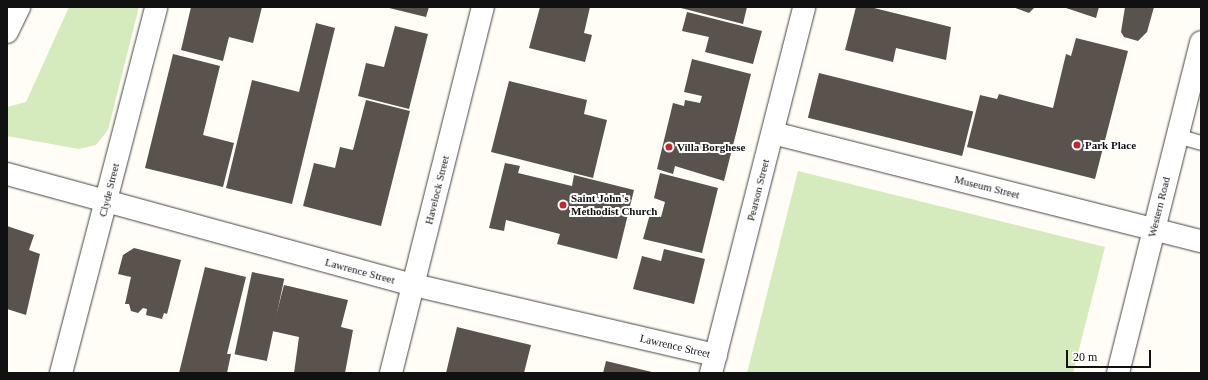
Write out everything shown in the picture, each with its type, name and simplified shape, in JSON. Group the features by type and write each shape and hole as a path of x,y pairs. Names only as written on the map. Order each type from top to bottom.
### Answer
{"street":[{"path":"7,32 19,7"},
{"name":"Clyde Street","path":"61,373 156,7"},
{"name":"Havelock Street","path":"391,373 483,7"},
{"name":"Pearson Street","path":"714,364 804,7"},
{"name":"Western Road","path":"1118,373 1201,42"},
{"name":"Museum Street","path":"773,133 1201,241"},
{"name":"Lawrence Street","path":"7,174 106,204 714,364"}],"lane":[{"path":"1177,136 1201,143"}],"green space":[{"path":"69,7 139,7 108,130 96,145 79,149 7,136 7,107 26,102"},
{"path":"798,171 1105,247 1073,373 747,373"}],"building":[{"path":"191,7 262,7 253,43 229,37 223,61 181,50"},
{"path":"385,7 429,7 426,17"},
{"path":"540,7 590,7 584,33 592,35 585,62 529,48"},
{"path":"677,7 747,7 743,24"},
{"path":"856,7 870,7 951,27 946,60 896,48 893,62 845,50"},
{"path":"1013,7 1035,7 1029,13"},
{"path":"1063,7 1099,7 1096,18"},
{"path":"1125,7 1154,7 1147,32 1138,41 1124,37 1121,32"},
{"path":"687,12 762,31 753,64 705,52 709,37 682,31"},
{"path":"316,23 335,28 292,204 226,188 252,80 299,92"},
{"path":"395,26 428,34 409,109 358,96 366,63 384,67"},
{"path":"1076,38 1128,51 1095,179 967,147 980,95 997,99 999,94 1053,108 1066,54 1071,56"},
{"path":"173,54 220,66 203,135 234,143 223,187 145,168"},
{"path":"692,59 751,74 724,181 675,166 673,174 657,169 673,103 684,106 685,100 700,103 702,96 684,92"},
{"path":"819,73 973,111 962,156 808,118"},
{"name":"Saint John's Methodist Church","path":"509,81 587,100 584,114 607,120 593,178 491,152"},
{"path":"366,100 410,111 381,226 303,206 314,163 335,168 340,147 353,150"},
{"name":"Saint John's Methodist Church","path":"505,163 520,166 518,173 572,186 574,175 634,190 617,259 557,244 560,234 506,220 504,231 489,228"},
{"path":"660,173 718,188 702,253 643,239 650,214 661,217 665,202 654,198"},
{"path":"7,226 34,235 29,250 40,254 26,315 7,309"},
{"path":"134,248 181,260 167,314 164,313 162,319 146,315 147,309 143,308 138,313 131,311 129,304 125,304 131,277 118,274 123,255"},
{"path":"664,249 705,259 694,304 633,289 642,256 661,261"},
{"path":"205,267 246,277 227,354 231,354 227,373 179,373"},
{"path":"252,272 284,279 267,361 235,354"},
{"path":"284,285 348,300 341,327 353,330 345,373 294,373 299,337 272,331"},
{"path":"457,327 531,345 524,373 446,373"},
{"path":"606,361 652,372 652,373 603,373"}],"place":[{"name":"Park Place","path":"1077,145"},
{"name":"Villa Borghese","path":"669,147"},
{"name":"Saint John's Methodist Church","path":"563,205"}]}
